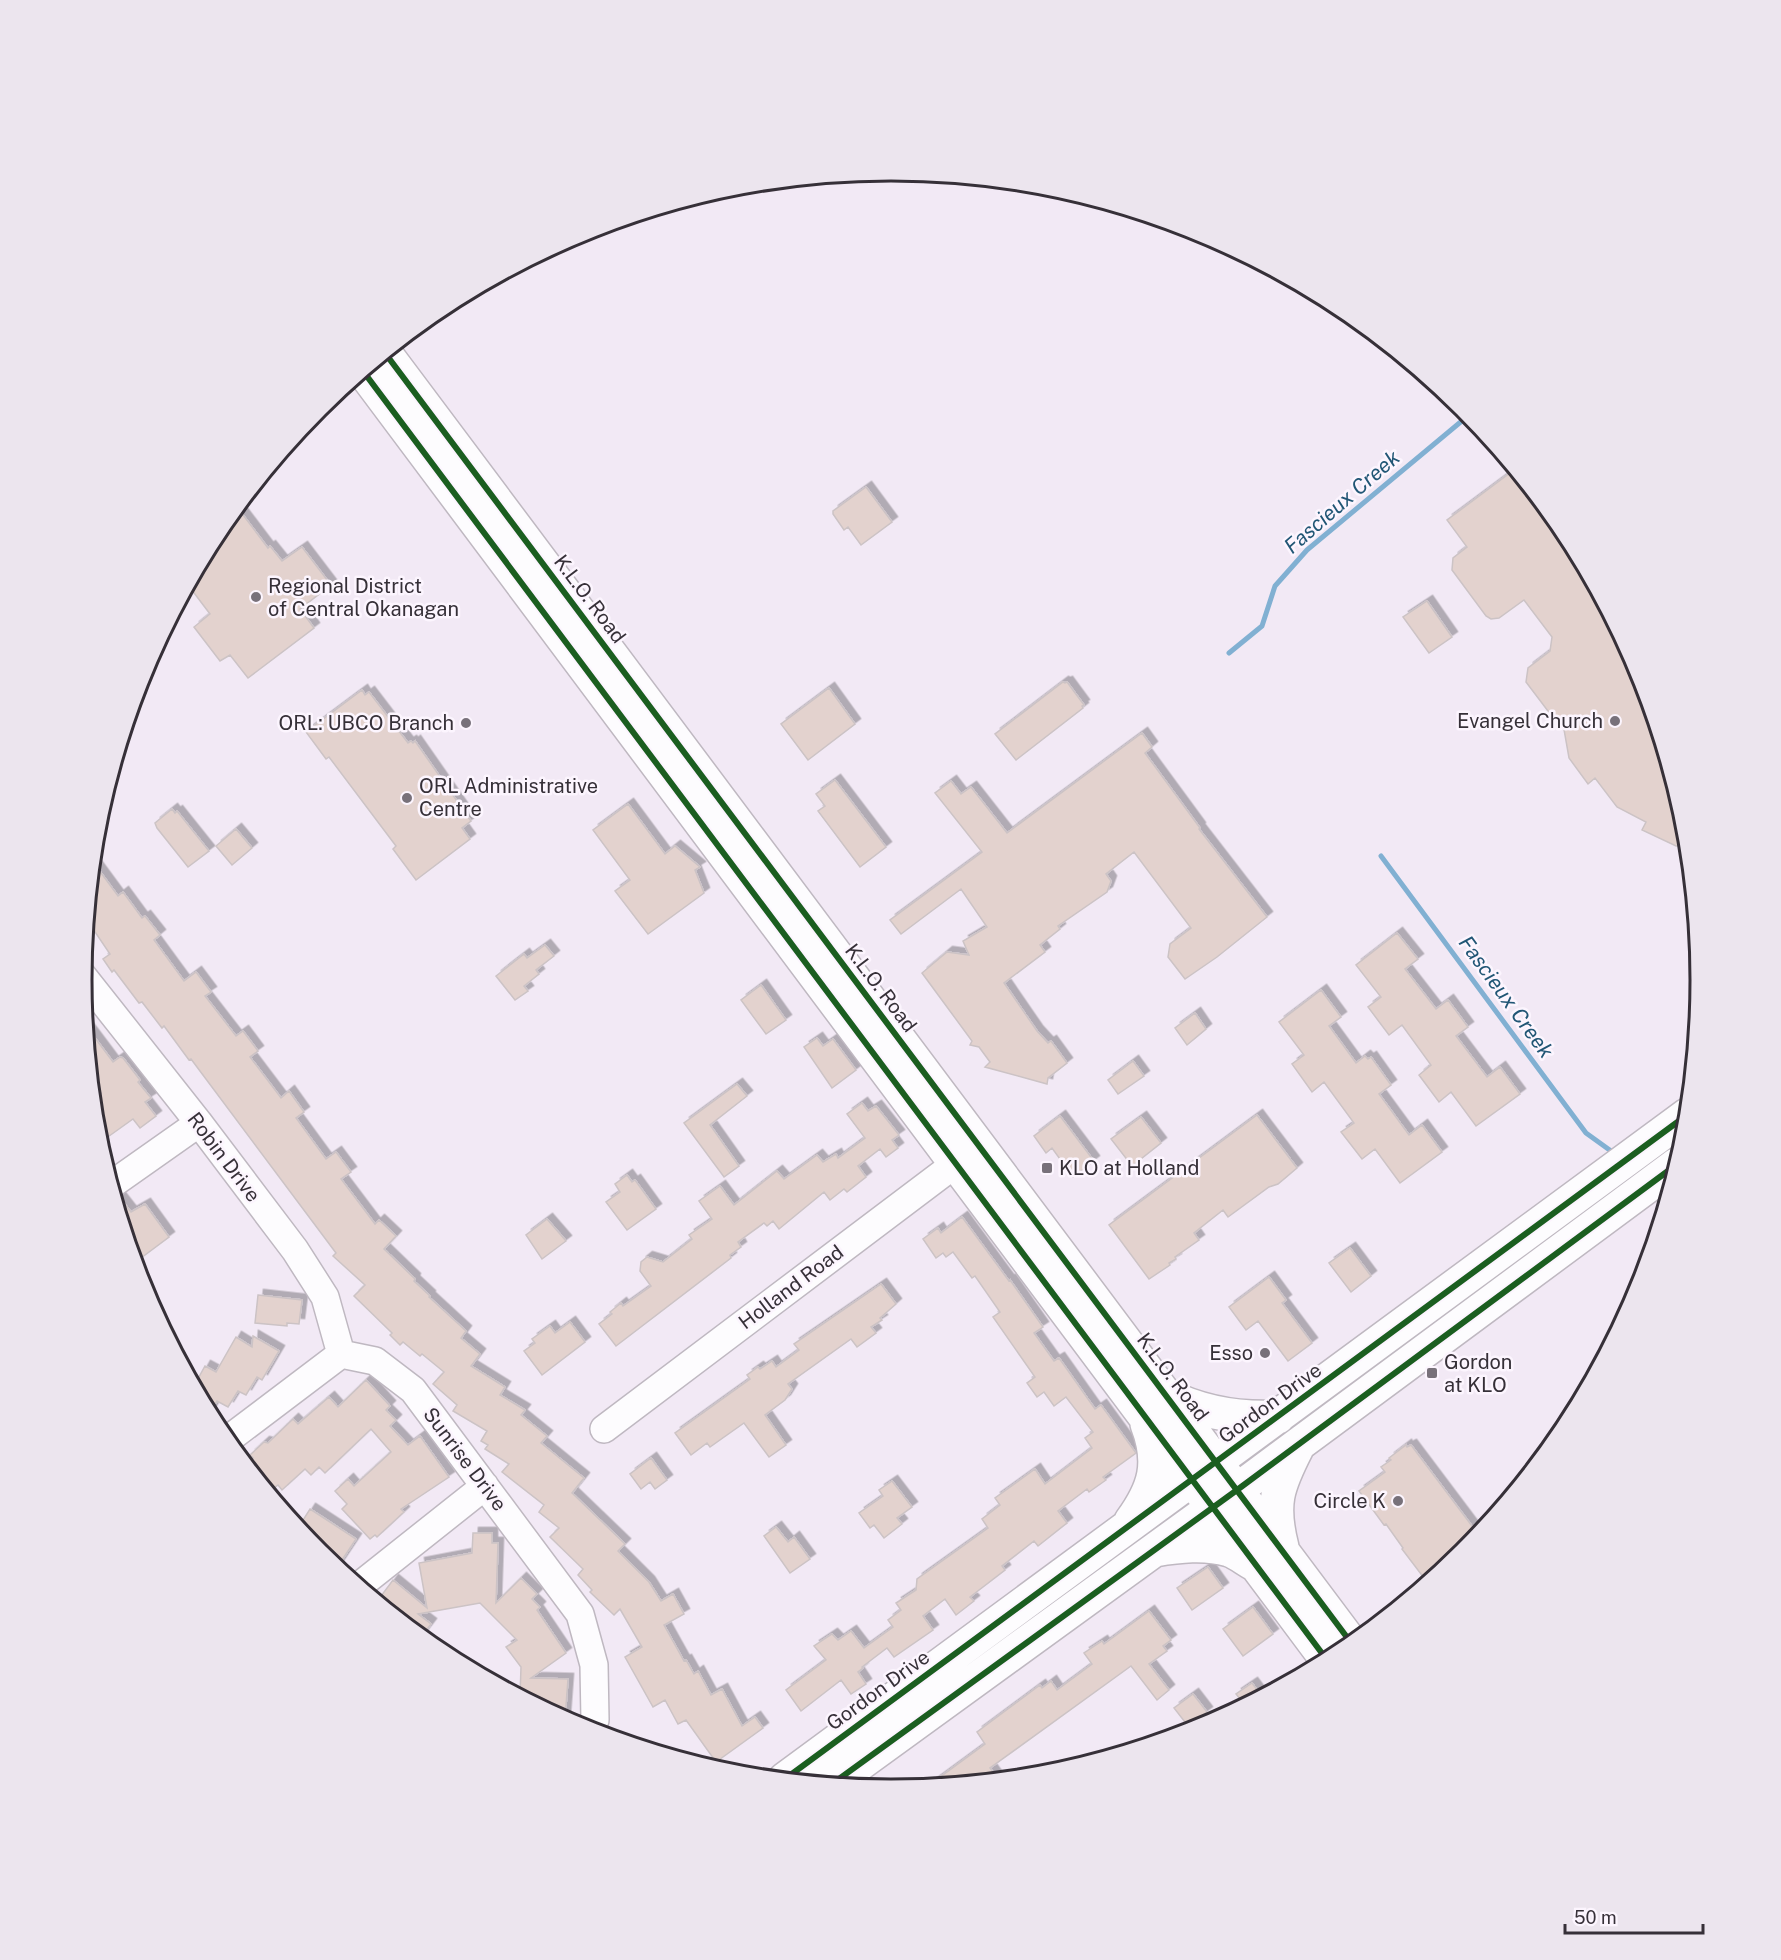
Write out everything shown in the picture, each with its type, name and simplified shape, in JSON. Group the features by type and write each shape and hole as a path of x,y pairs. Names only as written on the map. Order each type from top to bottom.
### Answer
{"main road":[{"name":"K.L.O. Road","path":"389,358 967,1155"},
{"name":"K.L.O. Road","path":"367,376 967,1155 1225,1499 1269,1559 1321,1652"},
{"name":"Gordon Drive","path":"794,1773 1676,1123"},
{"path":"841,1777 1299,1445 1665,1173"},
{"path":"1123,1532 1143,1503 1151,1486 1155,1464 1154,1405 1190,1407 1251,1419 1278,1417"},
{"path":"1155,1550 1183,1545 1219,1549 1269,1559 1276,1523 1275,1505 1286,1469 1299,1445"},
{"name":"K.L.O. Road","path":"1269,1559 1345,1637"}],"street":[{"name":"Robin Drive","path":"92,989 199,1123 295,1250 325,1297 341,1354"},
{"path":"117,1180 199,1123"},
{"name":"Holland Road","path":"604,1429 967,1155"},
{"path":"234,1435 341,1354"},
{"name":"Sunrise Drive","path":"341,1354 375,1360 413,1390 580,1614 594,1665 595,1722"},
{"path":"365,1582 485,1486"}],"building":[{"path":"1508,474 1555,536 1607,627 1629,674 1662,773 1678,846 1642,830 1646,822 1617,807 1595,778 1588,784 1569,758 1562,718 1554,719 1526,682 1528,668 1550,651 1552,637 1524,600 1499,618 1491,619 1486,616 1452,570 1453,558 1467,547 1447,520"},
{"path":"866,487 892,522 861,545 848,527 844,530 833,511"},
{"name":"Regional District of Central Okanagan","path":"242,514 268,548 270,546 282,561 302,547 331,585 300,609 314,628 248,678 230,655 220,661 194,627 210,614 193,591 226,536"},
{"path":"1427,601 1452,637 1429,653 1403,617"},
{"path":"1063,682 1067,682 1084,705 1083,708 1016,760 995,734"},
{"path":"829,688 855,724 808,760 781,724"},
{"name":"ORL Administrative Centre","path":"362,690 365,695 369,692 408,743 415,741 471,821 462,828 470,839 416,880 393,849 396,846 329,757 326,759 306,732"},
{"path":"1142,733 1152,747 1145,753 1199,829 1267,917 1185,979 1168,957 1170,944 1191,928 1134,852 1106,874 1111,881 1107,892 1058,926 1060,929 1040,945 1045,952 1004,983 1037,1031 1048,1043 1051,1041 1067,1063 1048,1078 1047,1084 985,1067 990,1062 979,1047 970,1045 972,1041 922,973 947,952 969,955 963,941 987,927 961,889 901,934 890,920 982,852 935,793 951,781 961,794 971,787 1007,833"},
{"path":"835,780 886,847 860,867 818,811 825,806 816,794"},
{"path":"628,804 665,854 675,846 700,867 695,870 704,893 648,934 615,891 630,880 593,830"},
{"path":"172,809 175,813 177,811 209,851 188,867 155,823"},
{"path":"236,829 252,848 232,865 216,846"},
{"path":"99,870 118,896 123,892 142,918 145,916 160,935 154,940 184,981 196,972 211,992 205,996 236,1036 243,1031 258,1051 250,1057 281,1098 289,1091 304,1112 296,1118 326,1159 336,1152 351,1172 341,1179 375,1224 379,1220 396,1236 384,1249 415,1279 414,1281 429,1297 466,1331 461,1338 480,1354 471,1366 505,1387 500,1395 525,1410 521,1415 547,1436 541,1443 584,1478 572,1493 625,1544 618,1551 649,1582 661,1601 673,1594 684,1614 664,1625 694,1674 698,1671 711,1695 722,1689 742,1726 755,1717 763,1728 719,1760 714,1759 686,1720 678,1724 665,1700 653,1707 625,1657 642,1647 620,1609 614,1615 590,1592 592,1590 578,1575 583,1569 550,1537 559,1528 539,1512 544,1505 502,1472 509,1464 485,1449 488,1445 481,1441 487,1431 453,1411 457,1405 433,1384 444,1372 403,1342 400,1345 390,1335 392,1333 354,1296 365,1285 333,1256 336,1253 191,1059 189,1060 164,1026 162,1028 142,1002 139,1003 114,970 112,972 103,959 110,954 93,929"},
{"path":"1397,933 1418,959 1405,969 1436,1009 1448,1000 1468,1027 1456,1036 1487,1077 1500,1067 1520,1094 1476,1126 1451,1092 1439,1102 1419,1075 1431,1065 1402,1025 1389,1035 1368,1007 1381,997 1356,965"},
{"path":"545,945 554,956 536,970 539,974 524,986 528,991 515,1000 496,976 524,954 527,958"},
{"path":"761,985 786,1020 766,1034 741,1000"},
{"path":"1321,990 1341,1017 1329,1026 1356,1063 1365,1056 1368,1059 1371,1057 1391,1085 1379,1094 1409,1135 1422,1125 1442,1152 1400,1183 1375,1149 1362,1159 1341,1132 1354,1123 1324,1082 1312,1092 1292,1064 1304,1055 1279,1022"},
{"path":"1195,1013 1206,1029 1187,1045 1175,1028"},
{"path":"93,1036 113,1062 120,1057 123,1058 151,1098 145,1102 156,1116 140,1128 133,1119 107,1137"},
{"path":"817,1038 823,1046 833,1039 856,1070 832,1088 804,1047"},
{"path":"1133,1061 1144,1076 1118,1094 1108,1080"},
{"path":"737,1084 747,1096 710,1125 739,1166 724,1177 684,1123"},
{"path":"862,1103 868,1111 876,1106 899,1135 892,1140 898,1148 886,1157 880,1149 858,1166 866,1177 847,1192 844,1189 830,1200 824,1192 779,1229 773,1221 767,1226 764,1223 738,1242 741,1247 730,1255 731,1258 616,1346 599,1324 621,1303 623,1306 651,1286 640,1271 641,1262 647,1257 663,1262 692,1239 689,1235 712,1219 699,1201 720,1186 734,1205 777,1171 784,1179 817,1155 823,1162 836,1154 838,1158 865,1138 847,1114"},
{"path":"1257,1115 1297,1168 1278,1184 1269,1187 1228,1217 1223,1210 1194,1233 1199,1240 1175,1257 1176,1259 1169,1263 1170,1265 1149,1279 1109,1225"},
{"path":"1060,1116 1094,1161 1073,1177 1052,1148 1046,1153 1034,1136"},
{"path":"1141,1117 1161,1143 1132,1166 1111,1139"},
{"path":"627,1175 632,1182 635,1180 656,1209 627,1230 606,1202 620,1192 615,1184"},
{"path":"124,1203 131,1212 145,1204 169,1237 142,1258"},
{"path":"962,1217 1043,1327 1034,1333 1054,1361 1059,1358 1095,1409 1101,1405 1136,1453 1103,1477 1106,1480 1089,1492 1087,1489 1058,1511 1067,1523 1038,1546 1034,1541 1002,1566 1005,1570 970,1597 974,1601 956,1615 945,1599 923,1616 933,1630 894,1657 887,1648 862,1667 858,1672 866,1684 851,1694 841,1680 801,1711 786,1690 826,1660 814,1646 832,1634 838,1640 851,1631 864,1648 893,1627 888,1620 901,1610 896,1603 916,1590 917,1579 988,1528 982,1519 1000,1505 995,1498 1035,1469 1045,1484 1092,1448 1085,1438 1093,1432 1066,1397 1054,1406 1044,1392 1037,1397 1027,1383 1035,1377 993,1317 1000,1312 975,1276 972,1278 953,1252 946,1257 943,1253 936,1258 923,1239 938,1228 941,1233"},
{"path":"547,1219 566,1241 542,1259 526,1235"},
{"path":"1350,1248 1371,1276 1351,1292 1329,1263"},
{"path":"1269,1277 1286,1300 1282,1303 1312,1343 1288,1361 1258,1321 1246,1330 1229,1307"},
{"path":"881,1284 896,1304 880,1318 882,1320 871,1327 876,1333 857,1347 851,1339 788,1384 792,1389 785,1400 765,1415 786,1445 769,1457 744,1423 710,1447 707,1443 691,1455 675,1433 750,1379 747,1375 758,1367 760,1369 772,1361 776,1367 799,1350 794,1344"},
{"path":"258,1295 302,1300 299,1324 287,1323 287,1326 255,1323"},
{"path":"570,1322 585,1342 542,1375 524,1351 535,1343 532,1339 550,1326 555,1333"},
{"path":"253,1336 279,1351 262,1380 257,1377 246,1395 238,1391 228,1407 217,1401 215,1405 198,1378 205,1366 216,1372 236,1337 252,1347"},
{"path":"366,1380 390,1406 386,1410 396,1420 390,1426 408,1445 420,1436 449,1477 401,1509 404,1512 377,1537 375,1535 370,1539 342,1509 347,1504 335,1491 348,1479 354,1486 391,1452 371,1429 325,1473 319,1467 311,1475 305,1469 282,1490 278,1485 274,1488 250,1455 264,1442 268,1443 293,1419 298,1424 329,1397 338,1407"},
{"path":"1406,1445 1407,1447 1411,1445 1472,1527 1422,1576 1386,1524 1384,1525 1359,1491 1385,1472 1381,1467 1391,1460 1389,1458"},
{"path":"651,1458 667,1480 655,1489 650,1482 641,1489 630,1474"},
{"path":"892,1481 912,1507 897,1518 902,1524 884,1538 874,1525 870,1528 859,1513 883,1496 879,1490"},
{"path":"310,1509 356,1539 342,1560 303,1520"},
{"path":"776,1527 788,1542 794,1537 810,1559 790,1573 764,1536"},
{"path":"473,1533 492,1533 492,1543 498,1543 496,1603 521,1578 537,1594 532,1599 540,1607 537,1610 566,1653 531,1678 568,1679 566,1710 520,1688 521,1667 506,1647 517,1640 480,1603 418,1614 431,1624 427,1630 381,1595 393,1580 427,1608 419,1563 472,1553"},
{"path":"1208,1567 1223,1588 1192,1610 1177,1588"},
{"path":"1253,1607 1273,1634 1243,1656 1223,1629"},
{"path":"1149,1611 1171,1640 1163,1646 1167,1651 1149,1664 1169,1690 1157,1700 1131,1666 990,1768 993,1772 940,1777 985,1744 977,1732 1040,1685 1042,1688 1051,1681 1057,1690 1092,1664 1084,1653 1102,1641 1104,1644"},
{"path":"1252,1683 1257,1690 1240,1699 1236,1694"},
{"path":"1193,1694 1207,1712 1185,1722 1174,1708"}],"waterway":[{"name":"Fascieux Creek","path":"1229,653 1262,626 1275,586 1307,550 1461,422"},
{"name":"Fascieux Creek","path":"1381,856 1586,1133 1611,1151"}],"cycle path":[{"path":"389,358 1346,1636"},
{"path":"367,376 1321,1652"},
{"path":"794,1773 1676,1123"},
{"path":"841,1777 1237,1490 1665,1173"}],"place":[{"name":"Regional District of Central Okanagan","path":"256,597"},
{"name":"Evangel Church","path":"1615,721"},
{"name":"ORL: UBCO Branch","path":"466,723"},
{"name":"ORL Administrative Centre","path":"407,798"},
{"name":"KLO at Holland","path":"1047,1168"},
{"name":"Esso","path":"1265,1353"},
{"name":"Gordon at KLO","path":"1432,1373"},
{"name":"Circle K","path":"1398,1501"}]}
